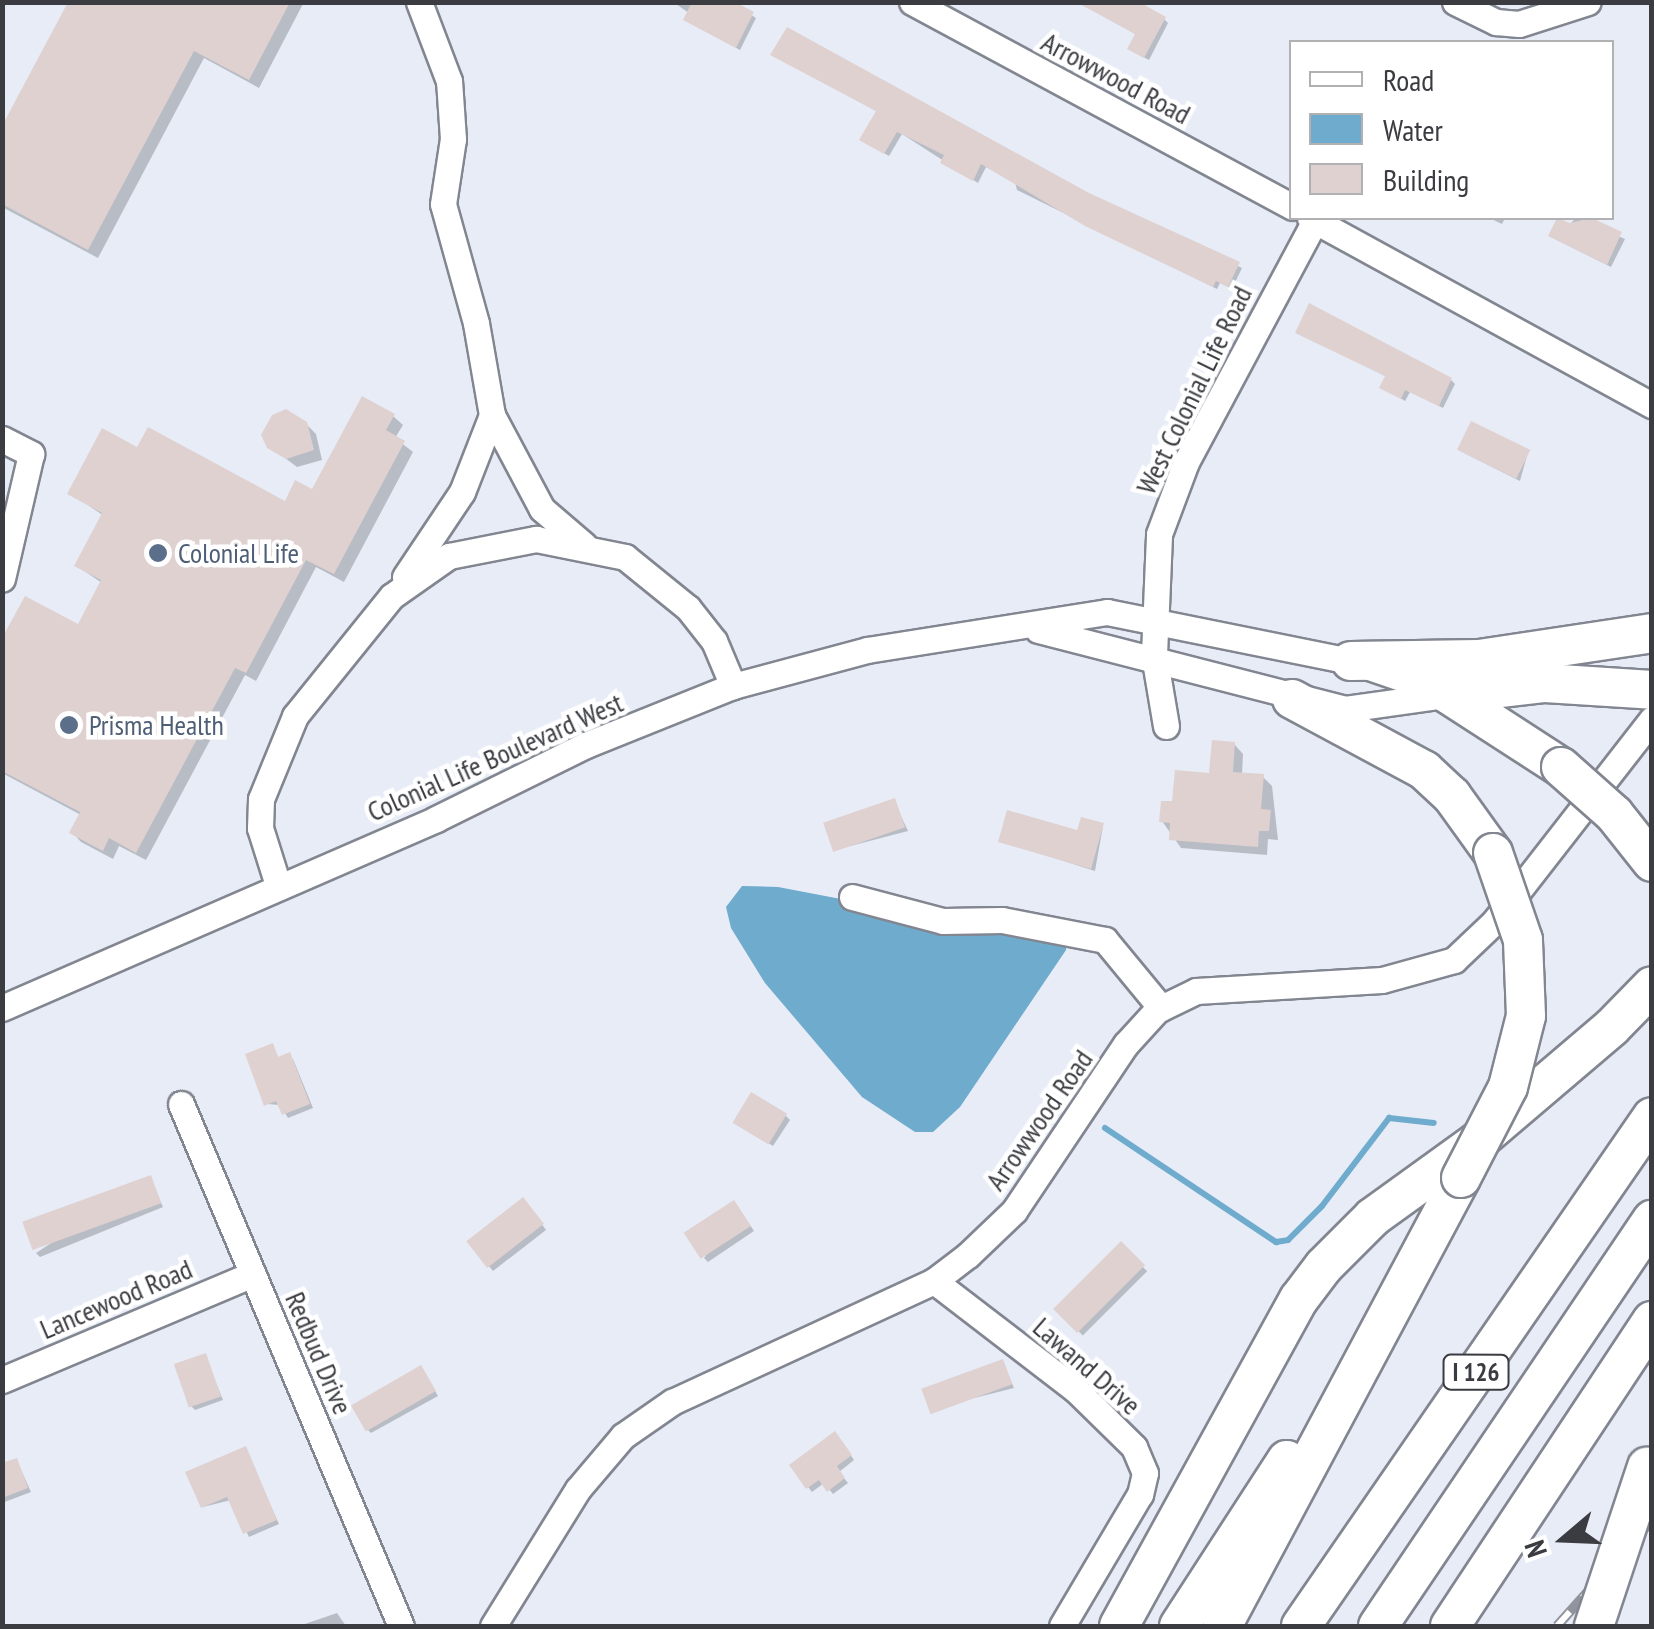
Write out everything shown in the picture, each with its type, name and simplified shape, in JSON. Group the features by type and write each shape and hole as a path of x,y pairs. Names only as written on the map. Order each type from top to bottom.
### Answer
{"highway":[{"path":"1351,661 1431,663 1558,650 1652,633"},
{"path":"1448,694 1518,684 1652,690"},
{"path":"1448,694 1561,767 1614,814 1652,862"},
{"path":"1222,1626 1508,1086 1526,1016 1523,940 1494,853 1424,770 1292,699"},
{"path":"1119,1626 1299,1298 1324,1266 1373,1217 1477,1142 1597,1040 1652,986"},
{"name":"I 126","path":"1301,1626 1652,1117"},
{"name":"I 126","path":"1378,1626 1652,1220"},
{"path":"1179,1626 1429,1240"},
{"path":"1450,1626 1652,1321"},
{"path":"1594,1626 1650,1456"}],"street":[{"path":"419,2 449,82 453,139 444,204 476,323 492,415 513,465 542,509 584,546"},
{"name":"Arrowwood Road","path":"912,2 1289,206"},
{"path":"1455,2 1496,22 1519,24 1588,2"},
{"name":"West Colonial Life Road","path":"1166,726 1154,655 1159,534 1186,462 1312,220"},
{"path":"1315,220 1652,404"},
{"path":"392,596 462,492 492,415"},
{"path":"2,439 31,454 2,580"},
{"path":"278,885 260,828 271,762 324,672 417,573 488,546 536,539 625,557 688,608 714,642 733,686"},
{"name":"Colonial Life Boulevard West","path":"2,1008 436,819 586,745 733,686 866,650 1033,629 1107,612 1351,661 1448,694"},
{"name":"Colonial Life Boulevard West","path":"1033,629 1154,655 1292,699 1376,708 1448,694"},
{"name":"Arrowwood Road","path":"493,1626 578,1489 623,1436 672,1402 934,1281 1014,1211 1126,1044 1161,1008 1196,991 1382,980 1454,960 1494,922 1652,719"},
{"path":"852,898 943,920 1002,920 1104,940 1161,1008"},
{"name":"Redbud Drive","path":"181,1104 401,1626"},
{"name":"Lancewood Road","path":"2,1380 253,1274"},
{"name":"Lawand Drive","path":"934,1281 1075,1389 1134,1448 1145,1473 1140,1494 1062,1626"}],"water":[{"path":"742,886 778,887 1067,942 1066,950 960,1107 933,1132 915,1132 862,1097 765,983 731,928 726,907"}],"building":[{"path":"68,2 290,2 249,80 194,51 88,250 2,204 2,126"},
{"path":"692,2 735,2 754,12 736,48 683,20"},
{"path":"1076,2 1139,2 1166,17 1144,58 1127,49 1135,34"},
{"path":"787,27 1089,193 1240,262 1228,287 1216,281 1213,287 1085,226 981,164 973,181 940,163 944,155 897,132 884,154 859,140 876,111 770,55"},
{"path":"1556,220 1596,220 1622,232 1607,265 1548,236"},
{"path":"1309,303 1452,378 1439,406 1405,390 1401,399 1379,388 1385,376 1295,333"},
{"path":"362,396 395,414 386,430 405,441 334,574 306,560 246,673 235,668 136,853 109,838 103,851 69,833 80,812 2,771 2,638 25,596 78,624 101,580 74,566 102,513 67,494 102,428 137,447 148,427 285,501 295,480 312,489"},
{"path":"286,409 307,422 314,450 286,459 267,448 261,435 272,415"},
{"path":"1471,421 1530,450 1516,479 1457,450"},
{"path":"1212,740 1235,742 1233,772 1264,774 1261,809 1271,810 1269,831 1259,831 1258,847 1169,840 1170,823 1159,822 1161,801 1172,801 1175,770 1209,773"},
{"path":"895,798 905,827 833,852 823,823"},
{"path":"1007,810 1077,830 1081,817 1104,823 1091,869 998,842"},
{"path":"273,1043 278,1057 290,1052 310,1104 282,1115 276,1101 264,1106 245,1054"},
{"path":"751,1092 787,1114 768,1144 732,1123"},
{"path":"151,1175 161,1203 33,1250 22,1222"},
{"path":"523,1197 544,1224 487,1268 466,1241"},
{"path":"734,1200 751,1226 701,1259 684,1233"},
{"path":"1121,1241 1145,1265 1077,1333 1053,1309"},
{"path":"206,1353 221,1396 189,1408 174,1364"},
{"path":"1003,1359 1012,1384 930,1414 921,1389"},
{"path":"421,1365 436,1391 366,1431 351,1406"},
{"path":"835,1431 852,1455 837,1466 845,1478 827,1492 819,1480 806,1489 789,1465"},
{"path":"246,1446 277,1520 243,1534 227,1497 201,1508 185,1472"},
{"path":"17,1458 28,1488 2,1498 2,1463"}],"waterway":[{"path":"1105,1128 1276,1242 1288,1240 1322,1206 1389,1118 1434,1123"}],"railway":[{"path":"1557,1626 1652,1520"}],"place":[{"name":"Colonial Life","path":"158,553"},
{"name":"Prisma Health","path":"69,725"}]}
